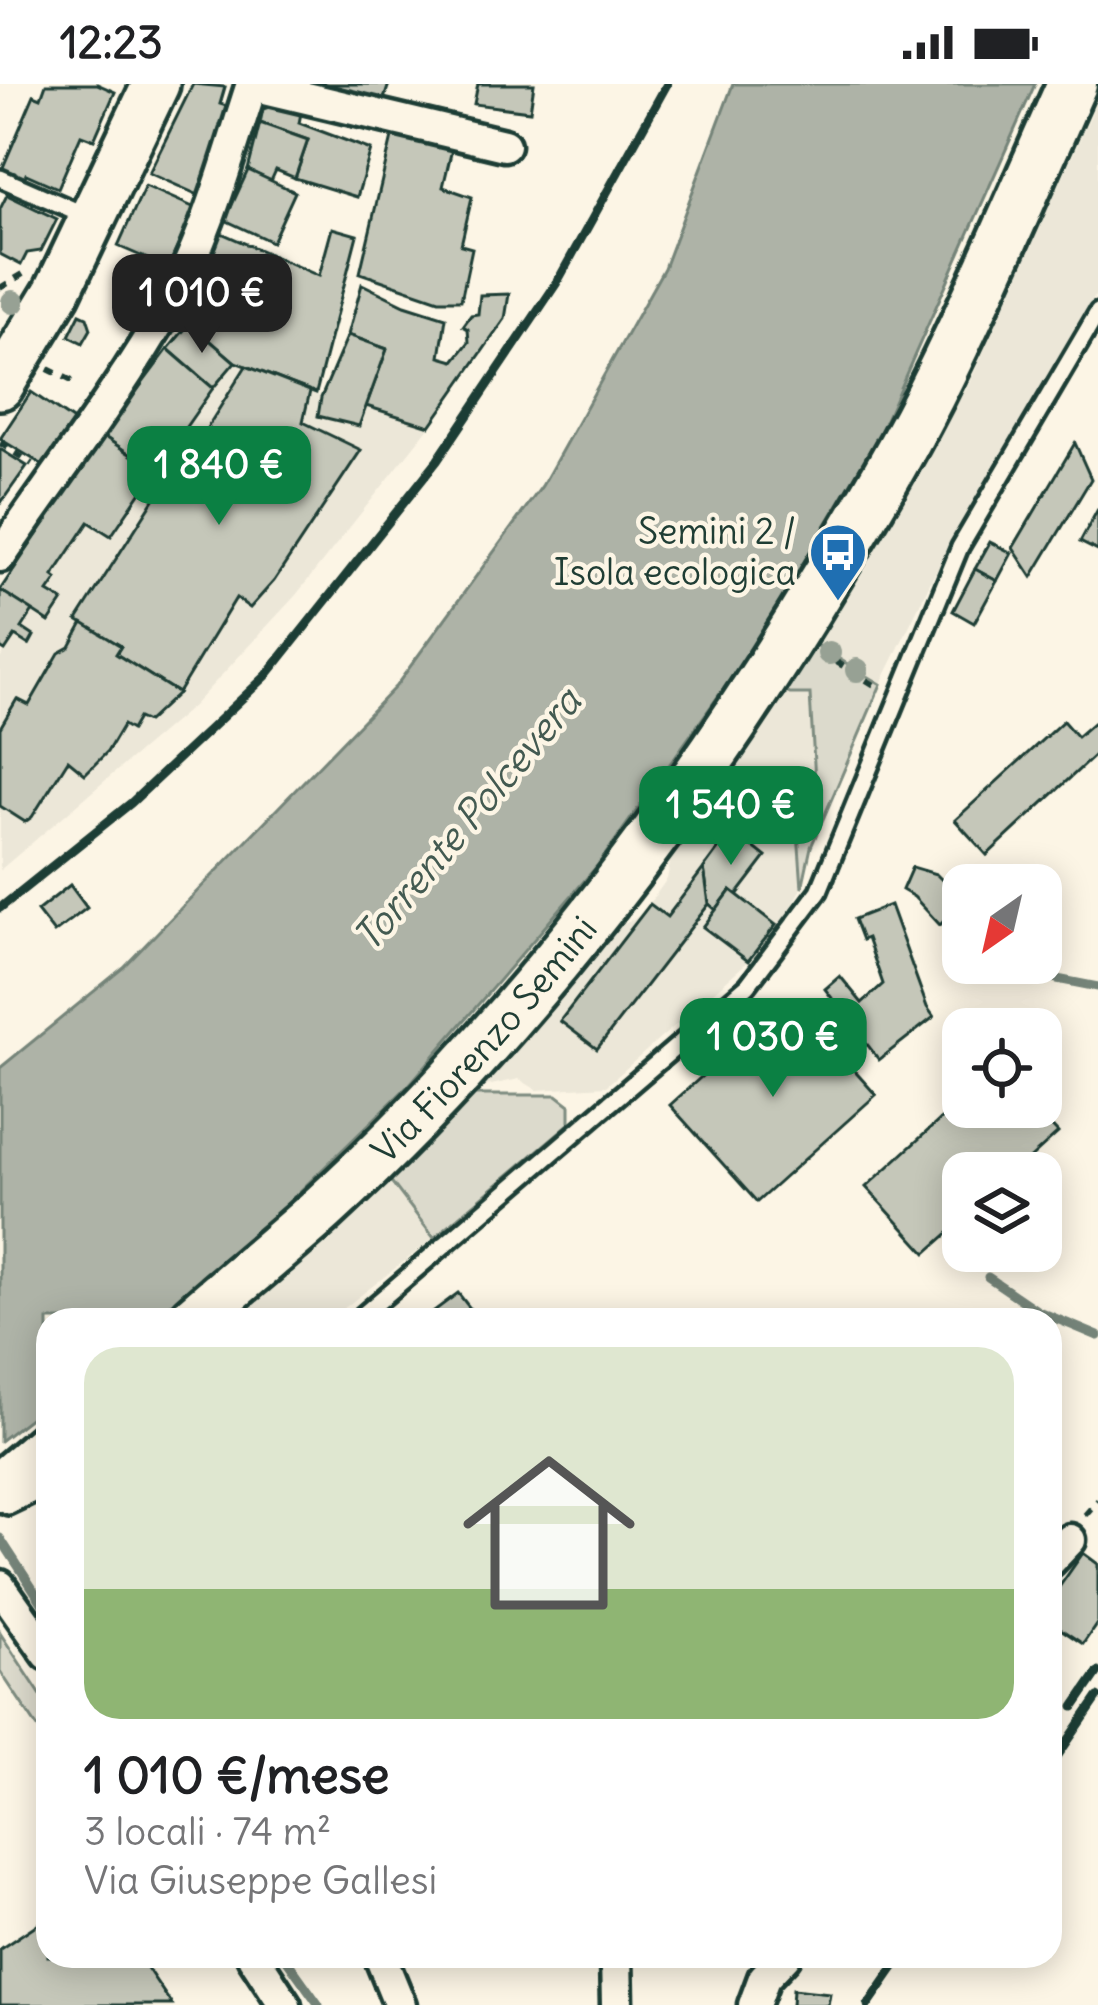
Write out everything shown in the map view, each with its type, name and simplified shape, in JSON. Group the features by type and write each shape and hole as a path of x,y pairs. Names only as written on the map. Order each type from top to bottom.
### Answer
{"main road":[{"path":"0,386 57,292 155,84"},
{"name":"Via Fiorenzo Semini","path":"209,1308 325,1207 441,1088 556,958 668,820 758,689 871,502 940,375 1072,84"},
{"path":"0,1487 36,1456"}],"street":[{"path":"9,539 172,299 206,221 252,85 504,145"},
{"path":"0,1586 36,1637"},
{"path":"261,1968 284,2005"},
{"path":"385,1968 400,2005"},
{"path":"616,1968 616,2005"},
{"path":"754,2005 764,1978 774,1968"}],"lane":[{"path":"0,178 93,219"},
{"path":"371,1308 748,985 819,891 960,547 1098,312"},
{"path":"0,1509 36,1492"}],"path":[{"path":"0,288 28,271"},
{"path":"44,366 72,381"},
{"path":"0,443 49,474"},
{"path":"814,648 880,688"}],"shaded area":[{"path":"1098,99 1098,291 933,577 881,684 816,645 969,384"},
{"path":"235,362 316,393 321,398 319,416 359,426 366,406 430,426 296,595 193,706 0,870 0,659 15,636 29,644 34,636 22,628 33,612 49,622 62,602 48,592 57,579 53,576 89,522 111,536 187,420"},
{"path":"816,645 881,684 811,847 802,888 797,818 817,816 810,694 783,690"},
{"path":"783,690 810,693 817,817 798,819 802,888 776,937 606,1086 537,1090 519,1079 463,1091 525,1036 612,929 641,915 667,879 672,853 747,754"},
{"path":"465,1095 557,1095 570,1105 570,1123 434,1238 386,1175"},
{"path":"386,1175 434,1238 344,1308 238,1308"},
{"path":"0,1633 36,1688 36,1725 0,1671"}],"water":[{"name":"Torrente Polcevera","path":"733,84 1035,84 879,435 754,646 597,866 409,1085 258,1232 168,1308 36,1308 36,1413 0,1441 0,1068 124,967 396,686 542,486 664,268"}],"building":[{"path":"46,84 97,84 115,92 94,140 81,135 58,188 26,174 23,182 1,172 34,95 41,98"},
{"path":"193,84 225,87 220,104 236,109 203,197 149,173"},
{"path":"288,84 321,84 317,94"},
{"path":"321,84 389,84 382,105"},
{"path":"478,84 534,84 530,111 474,104"},
{"path":"278,104 301,113 299,123 371,150 357,197 295,178 308,140 260,123 263,109"},
{"path":"260,123 308,140 295,178 276,170 271,181 248,170"},
{"path":"393,133 452,149 443,187 472,197 461,245 472,248 461,300 439,300 360,273"},
{"path":"248,170 295,192 272,242 225,220"},
{"path":"145,186 195,208 159,288 142,280 150,260 118,246"},
{"path":"7,195 57,219 41,251 27,253 21,265 0,254 0,209"},
{"path":"332,228 357,235 316,393 235,362 182,317 219,232 319,276","holes":["235,265 252,274 242,296 226,283"]},
{"path":"136,281 161,293 148,320 122,309"},
{"path":"362,284 446,318 440,357 454,361 469,342 468,329 463,326 478,314 480,295 509,294 505,319 430,426 366,406 387,349 348,335"},
{"path":"80,314 87,317 91,329 83,343 69,336"},
{"path":"190,323 235,362 213,388 168,349"},
{"path":"348,335 387,349 359,426 318,416"},
{"path":"168,349 213,388 155,471 103,436"},
{"path":"246,366 310,391 303,422 361,450 274,581 250,608 236,598 178,693 116,654 121,646 77,620 185,451 190,455"},
{"path":"31,392 78,424 48,468 0,439"},
{"path":"103,436 155,471 111,536 89,522 53,576 57,579 48,592 63,601 49,622 0,590"},
{"path":"1075,443 1091,479 1032,577 1013,548"},
{"path":"0,449 27,466 0,504"},
{"path":"1098,509 1098,551 1080,542"},
{"path":"990,542 1012,553 997,581 975,569"},
{"path":"975,569 997,581 974,623 953,611"},
{"path":"0,590 33,611 22,628 34,636 29,645 15,636 5,651 0,648"},
{"path":"83,623 121,646 116,654 178,693 147,722 138,718 131,730 123,725 107,752 85,774 68,760 25,822 0,806 0,728 17,699 29,705"},
{"path":"1063,721 1077,737 1093,723 1098,728 1098,752 987,855 955,820"},
{"path":"732,830 766,857 737,895 731,890 716,910 709,904 704,868"},
{"path":"912,867 936,874 942,880 942,923 940,925 902,890"},
{"path":"704,868 709,904 597,1049 560,1021 650,904 667,917"},
{"path":"70,885 87,908 54,933 37,911"},
{"path":"731,890 776,925 748,961 703,927"},
{"path":"890,905 934,1017 879,1060 825,989 840,976 862,1003 883,984 867,938 862,940 854,919"},
{"path":"789,998 876,1095 757,1202 670,1105"},
{"path":"942,1118 942,1128 1053,1128 1058,1133 1037,1152 942,1152 942,1239 926,1253 866,1187"},
{"path":"458,1293 470,1308 438,1308"},
{"path":"1083,1553 1098,1564 1098,1622 1083,1644 1062,1630 1062,1583"},
{"path":"36,1925 36,1968 147,1968 172,2005 0,2005 0,1949"},
{"path":"793,1989 830,1993 828,2005 792,2005"}],"waterway":[{"path":"1062,980 1098,987"},
{"path":"988,1277 1034,1308"},
{"path":"1062,1321 1098,1336"},
{"path":"0,1538 36,1594"},
{"path":"293,1968 319,2005"}],"railway":[{"path":"0,908 131,803 266,676 437,461 556,284 667,84"},
{"path":"1074,1707 1098,1672"},
{"path":"1062,1750 1098,1697"},
{"path":"868,2005 894,1968"}],"place":[{"name":"Semini 2 / Isola ecologica","path":"838,603"}]}
